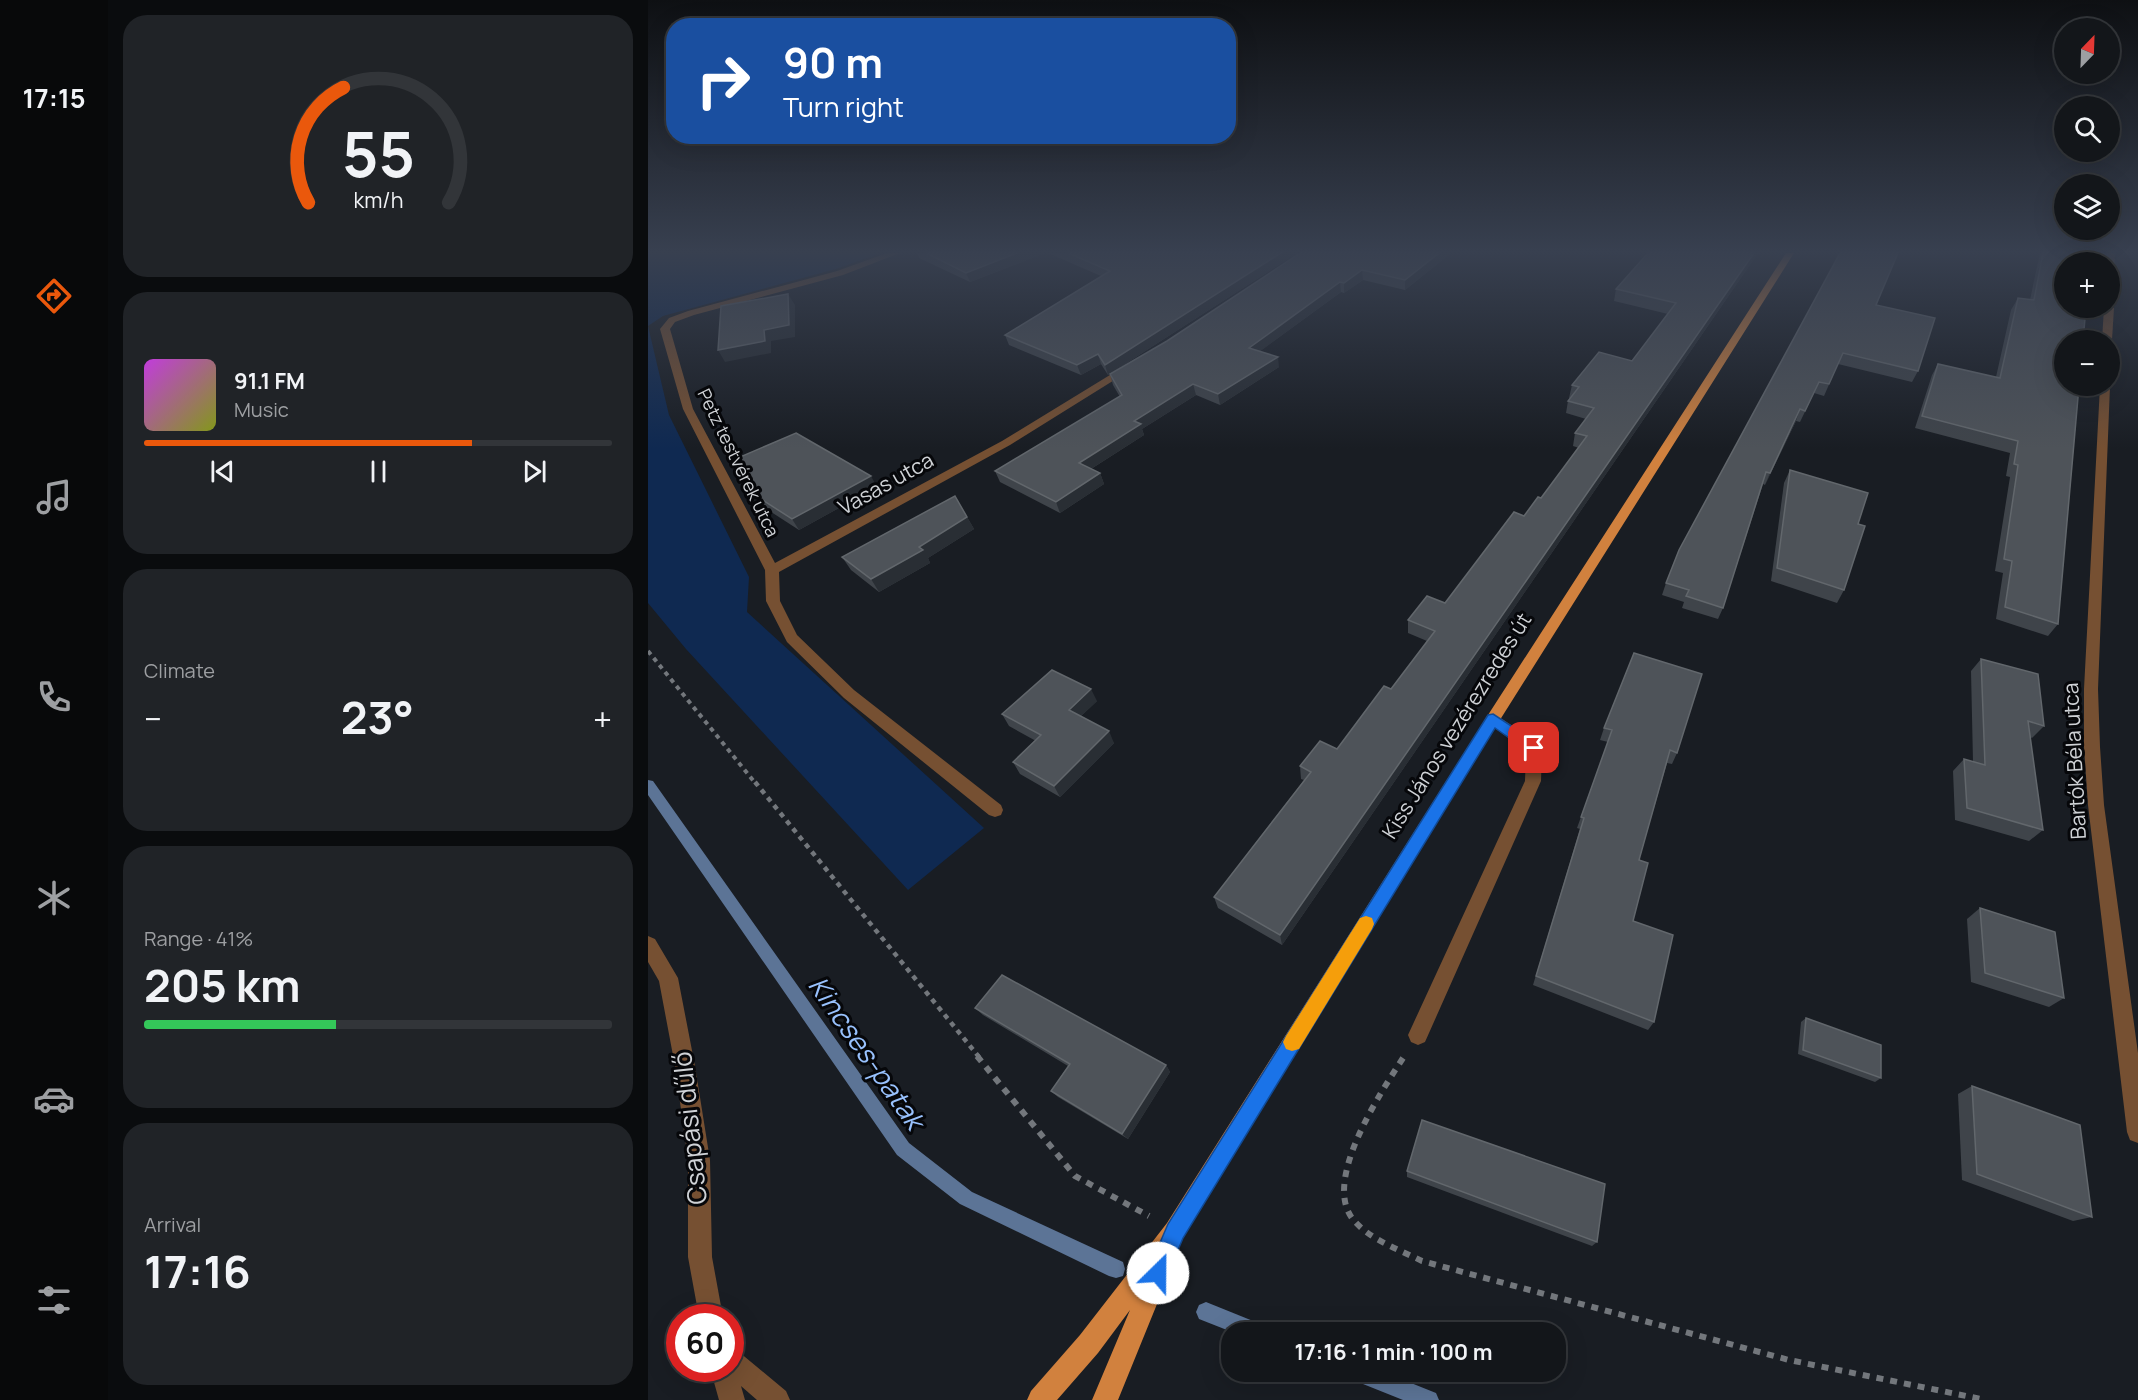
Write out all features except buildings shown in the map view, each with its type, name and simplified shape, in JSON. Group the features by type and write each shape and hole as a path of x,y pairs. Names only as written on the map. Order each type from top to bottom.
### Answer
{"main road":[{"name":"Kiss János vezérezredes út","path":"1040,1400 1089,1344 1175,1231 1493,719 1748,318"},
{"name":"Kiss János vezérezredes út","path":"1109,1389 1175,1231"}],"street":[{"name":"Petz testvérek utca","path":"677,318 672,320 665,329 688,410 772,570"},
{"name":"Vasas utca","path":"772,570 1005,443 1135,365"},
{"name":"Bartók Béla utca","path":"2105,396 2091,688 2092,747 2096,806 2138,1132"},
{"path":"772,570 772,601 792,638 849,694 995,810"},
{"path":"1418,1035 1533,781 1534,748 1493,719"},
{"name":"Csapási dűlő","path":"648,945 668,978 685,1066 699,1160 700,1257 709,1304"},
{"path":"744,1373 777,1400"},
{"path":"727,1382 732,1400"}],"path":[{"path":"648,651 1075,1176 1175,1231"},
{"path":"1418,1035 1386,1085 1356,1141 1345,1179 1347,1209 1369,1234 1422,1261 1790,1360 1986,1400"}],"shaded area":[{"path":"648,318 660,318 648,326"},
{"path":"648,326 669,415 749,577 747,612 984,828 908,890 686,649 648,603"}],"waterway":[{"name":"Kincses-patak","path":"648,785 903,1149 966,1198 1116,1269"},
{"name":"Kincses-patak","path":"1206,1312 1231,1322"},
{"name":"Kincses-patak","path":"1383,1382 1429,1400"}],"slow traffic":[{"path":"1292,1042 1366,924"}],"route":[{"path":"1158,1273 1175,1231 1493,719 1534,748"}]}
